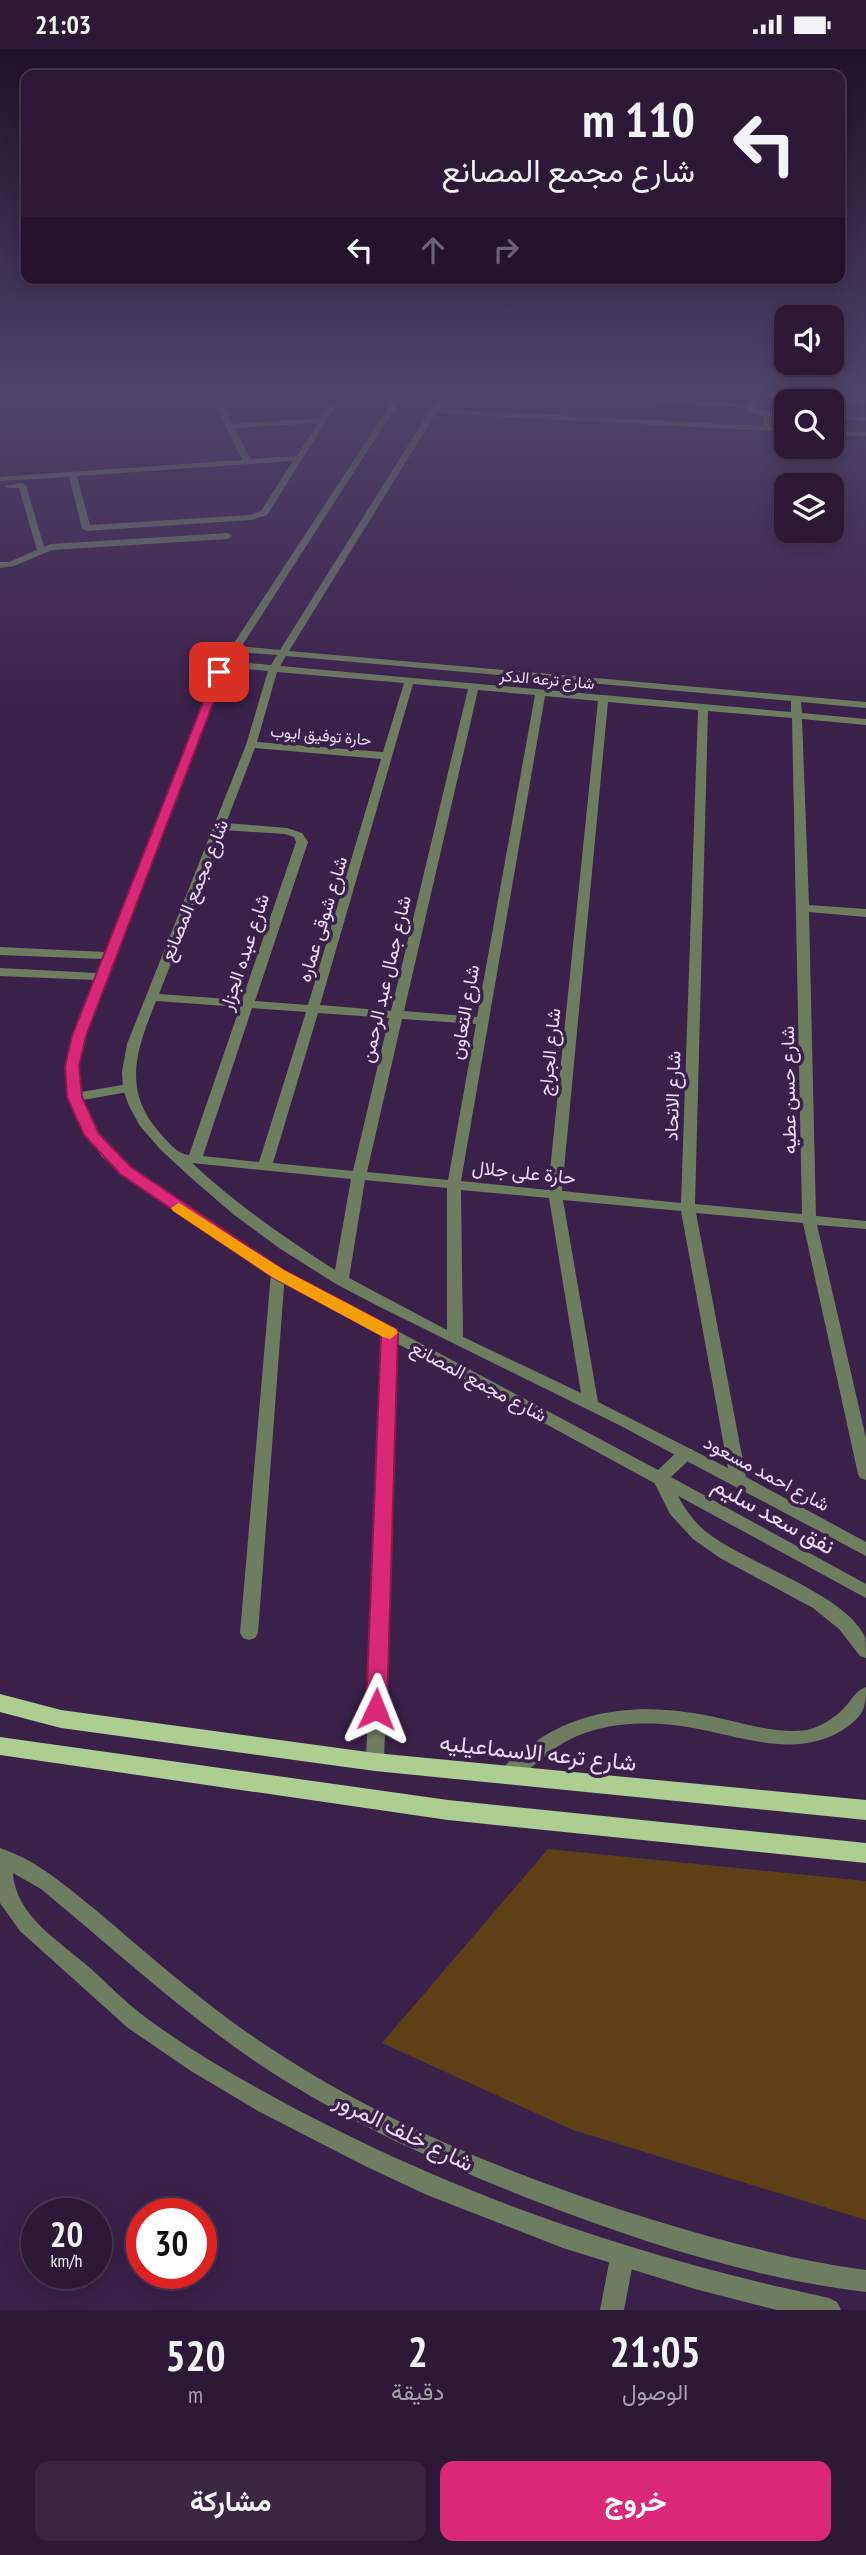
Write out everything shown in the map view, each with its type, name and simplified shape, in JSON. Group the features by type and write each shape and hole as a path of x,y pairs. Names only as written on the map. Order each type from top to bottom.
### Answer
{"main road":[{"name":"شارع ترعه الاسماعيليه","path":"0,1703 61,1719 374,1762 866,1810"},
{"path":"0,1746 448,1809 866,1853"}],"street":[{"path":"28,505 41,550"},
{"path":"80,505 86,528 234,519 264,513 270,505"},
{"name":"شارع مجمع المصانع","path":"330,505 216,680 79,1036 72,1066 75,1097 92,1135 125,1171 278,1273 660,1478"},
{"name":"شارع مجمع المصانع","path":"375,505 273,669 251,745 133,1044 128,1065 128,1088 145,1123 177,1158 248,1219 341,1281 686,1453"},
{"path":"0,565 12,564 51,547 228,536"},
{"name":"شارع ترعه الدكر","path":"237,649 866,705"},
{"name":"شارع ترعه الدكر","path":"225,664 866,722"},
{"name":"شارع شوقى عماره","path":"265,1165 409,682"},
{"name":"شارع جمال عبد الرحمن","path":"341,1281 359,1175 473,688"},
{"name":"شارع التعاون","path":"455,1340 454,1184 540,694"},
{"name":"شارع حسن عطيه","path":"796,699 794,716 803,908 809,1220 866,1474"},
{"name":"شارع الجراج","path":"591,1405 555,1194 603,700"},
{"name":"شارع الاتحاد","path":"703,708 688,1208 738,1480"},
{"name":"حارة توفيق ايوب","path":"251,745 388,756"},
{"name":"شارع عبده الجزار","path":"195,1158 301,838 287,831 219,826"},
{"path":"803,908 866,913"},
{"path":"0,951 111,955"},
{"path":"0,972 102,977"},
{"path":"150,997 483,1021"},
{"path":"75,1097 128,1088"},
{"name":"حارة على جلال","path":"177,1158 866,1225"},
{"path":"249,1633 278,1273"},
{"path":"374,1762 390,1333"},
{"path":"686,1453 660,1478 666,1496 695,1531 737,1561 778,1580 838,1615 856,1632 866,1651"},
{"name":"شارع احمد مسعود","path":"686,1453 866,1550"},
{"name":"نفق سعد سليم","path":"660,1478 866,1592"},
{"path":"508,1775 541,1747 569,1730 602,1720 667,1717 697,1720 755,1735 783,1739 811,1736 836,1726 855,1712 866,1694"},
{"name":"شارع خلف المرور","path":"1,1857 5,1892 24,1921 132,2019 177,2052 273,2108 371,2159 451,2196 548,2234 781,2305 828,2310"},
{"name":"شارع خلف المرور","path":"1,1857 48,1883 212,2019 294,2075 386,2126 486,2171 592,2212 704,2247 819,2275 866,2281"},
{"path":"612,2310 622,2258"}],"shaded area":[{"path":"548,1849 866,1881 866,2220 573,2130 382,2043"}],"slow traffic":[{"path":"179,1208 278,1273 390,1333"}],"route":[{"path":"219,672 79,1036 72,1066 75,1097 92,1135 125,1171 278,1273 390,1333 376,1709"}]}
